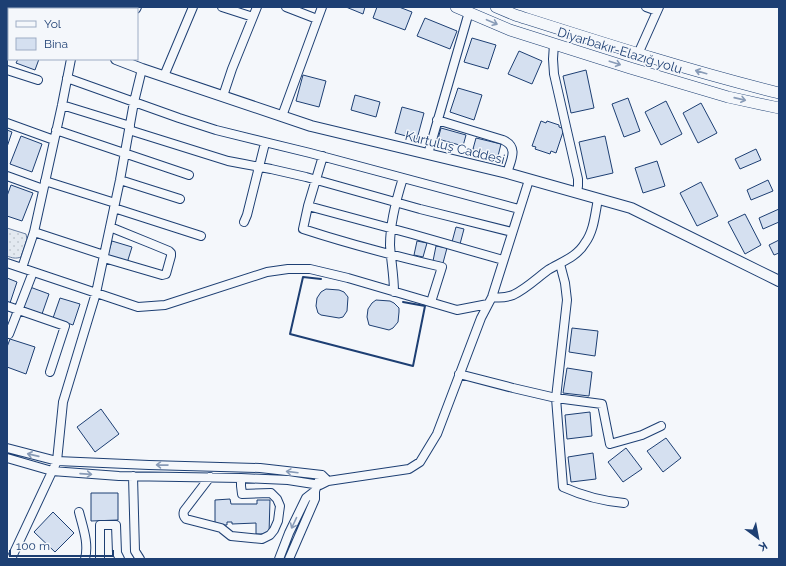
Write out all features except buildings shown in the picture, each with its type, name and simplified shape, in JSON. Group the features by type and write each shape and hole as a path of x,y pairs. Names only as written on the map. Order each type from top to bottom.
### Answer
{"highway":[{"name":"Diyarbakır-Elazığ yolu","path":"456,7 510,30 630,68 728,97 779,108"},
{"name":"Diyarbakır-Elazığ yolu","path":"496,7 515,15 638,54 733,82 779,93"}],"main road":[{"name":"Kurtuluş Caddesi","path":"119,60 311,126 507,173 630,208 779,281"}],"street":[{"path":"164,76 193,7"},
{"path":"222,7 253,17"},
{"path":"223,96 232,69 257,7"},
{"path":"286,7 317,19"},
{"path":"282,116 322,7"},
{"path":"638,54 658,9 646,7"},
{"path":"428,154 469,12"},
{"path":"554,44 554,74 578,179 577,194"},
{"path":"22,268 34,232 62,105 70,60"},
{"path":"12,557 57,461 63,402 96,293 142,69"},
{"path":"7,70 38,80"},
{"path":"67,78 197,125 236,136 323,156 519,209"},
{"path":"62,105 228,161 271,169 316,180 512,232"},
{"path":"437,120 506,141 511,146 513,154 507,173"},
{"path":"7,123 54,140"},
{"path":"56,130 189,175"},
{"path":"244,222 260,167 265,143"},
{"path":"323,156 308,206 303,229 391,255 442,267 431,302"},
{"path":"7,176 115,205 201,236"},
{"path":"394,292 390,244 391,229 396,202 403,178"},
{"path":"120,180 180,199"},
{"path":"279,559 289,533 306,498 320,485 328,482 409,469 420,462 437,434 481,318 490,300 529,180"},
{"path":"7,263 138,306 165,305 267,272 288,269 310,269 457,310 514,294 574,255 586,242 592,230 598,199"},
{"path":"308,206 503,260"},
{"path":"34,232 104,257 162,275 166,274 171,256 169,251 110,227"},
{"path":"560,264 565,283 567,304 556,398 563,487 599,500 624,503"},
{"path":"8,334 33,272"},
{"path":"7,306 65,326 50,372"},
{"path":"459,374 556,398 602,404 610,444 642,435 661,426"},
{"path":"7,448 57,461 260,468 322,475 328,482"},
{"path":"7,458 52,471 119,476 288,480 316,488"},
{"path":"290,559 315,499 316,488 322,475"},
{"path":"133,476 135,551 140,559"},
{"path":"210,477 184,511 184,516 186,519 221,528 231,536 262,539 270,535 276,527 280,506 277,499 270,493 242,494 241,478"},
{"path":"79,512 86,538 87,551 85,559"},
{"path":"100,559 100,525 116,526 117,553 120,559"}],"shaded area":[{"path":"7,228 26,234 27,239 21,257 14,258 7,256"}],"wall":[{"path":"321,279 303,277 290,334 413,366 425,306 403,302"}]}
